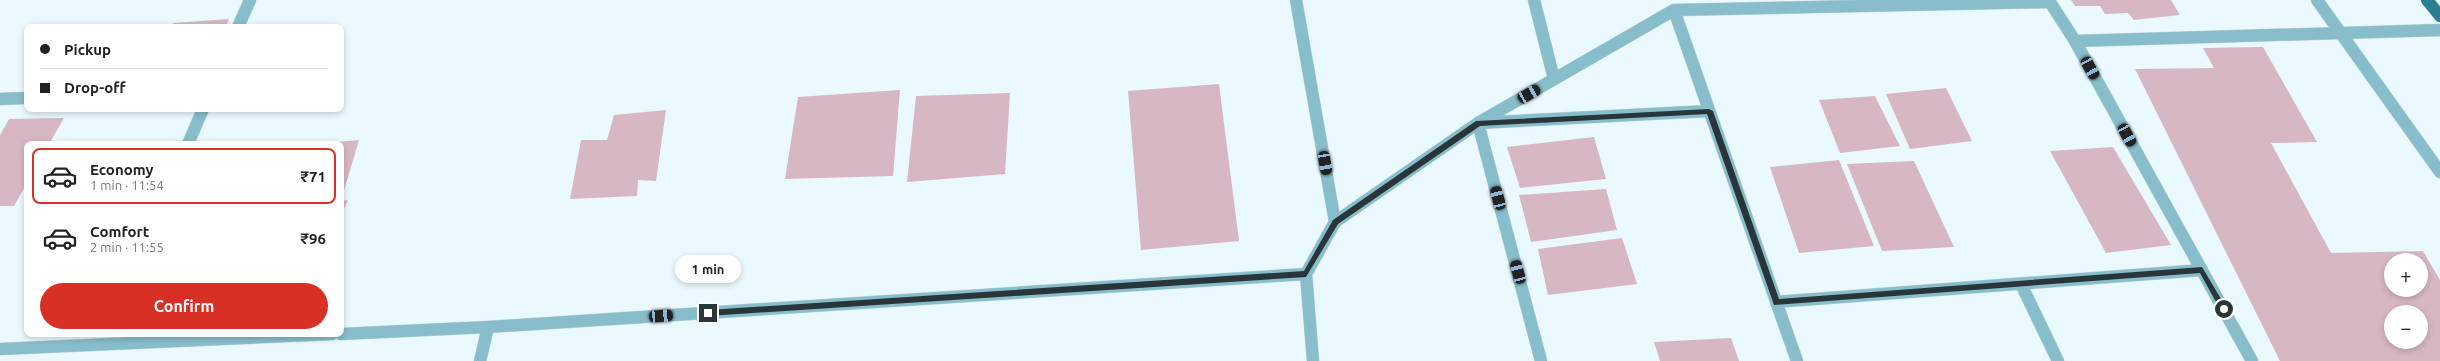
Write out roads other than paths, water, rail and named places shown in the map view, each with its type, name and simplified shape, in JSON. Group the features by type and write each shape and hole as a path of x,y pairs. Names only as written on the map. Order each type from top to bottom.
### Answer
{"highway":[{"path":"2427,0 2440,16"}],"street":[{"path":"239,24 250,0"},
{"path":"1296,0 1335,222"},
{"path":"1534,0 1554,79"},
{"path":"2317,0 2440,172"},
{"path":"1313,361 1306,274 1335,222 1478,123 1674,10 1783,4 2050,1 2075,41 2252,361"},
{"path":"1674,10 1797,361"},
{"path":"2075,41 2440,30"},
{"path":"0,99 24,98"},
{"path":"1478,123 1709,111"},
{"path":"189,141 202,112"},
{"path":"1478,123 1541,361"},
{"path":"1776,302 2202,270"},
{"path":"344,334 488,327 1306,274"},
{"path":"2021,284 2058,361"},
{"path":"480,361 488,327"},
{"path":"0,349 104,339 195,337"}]}
